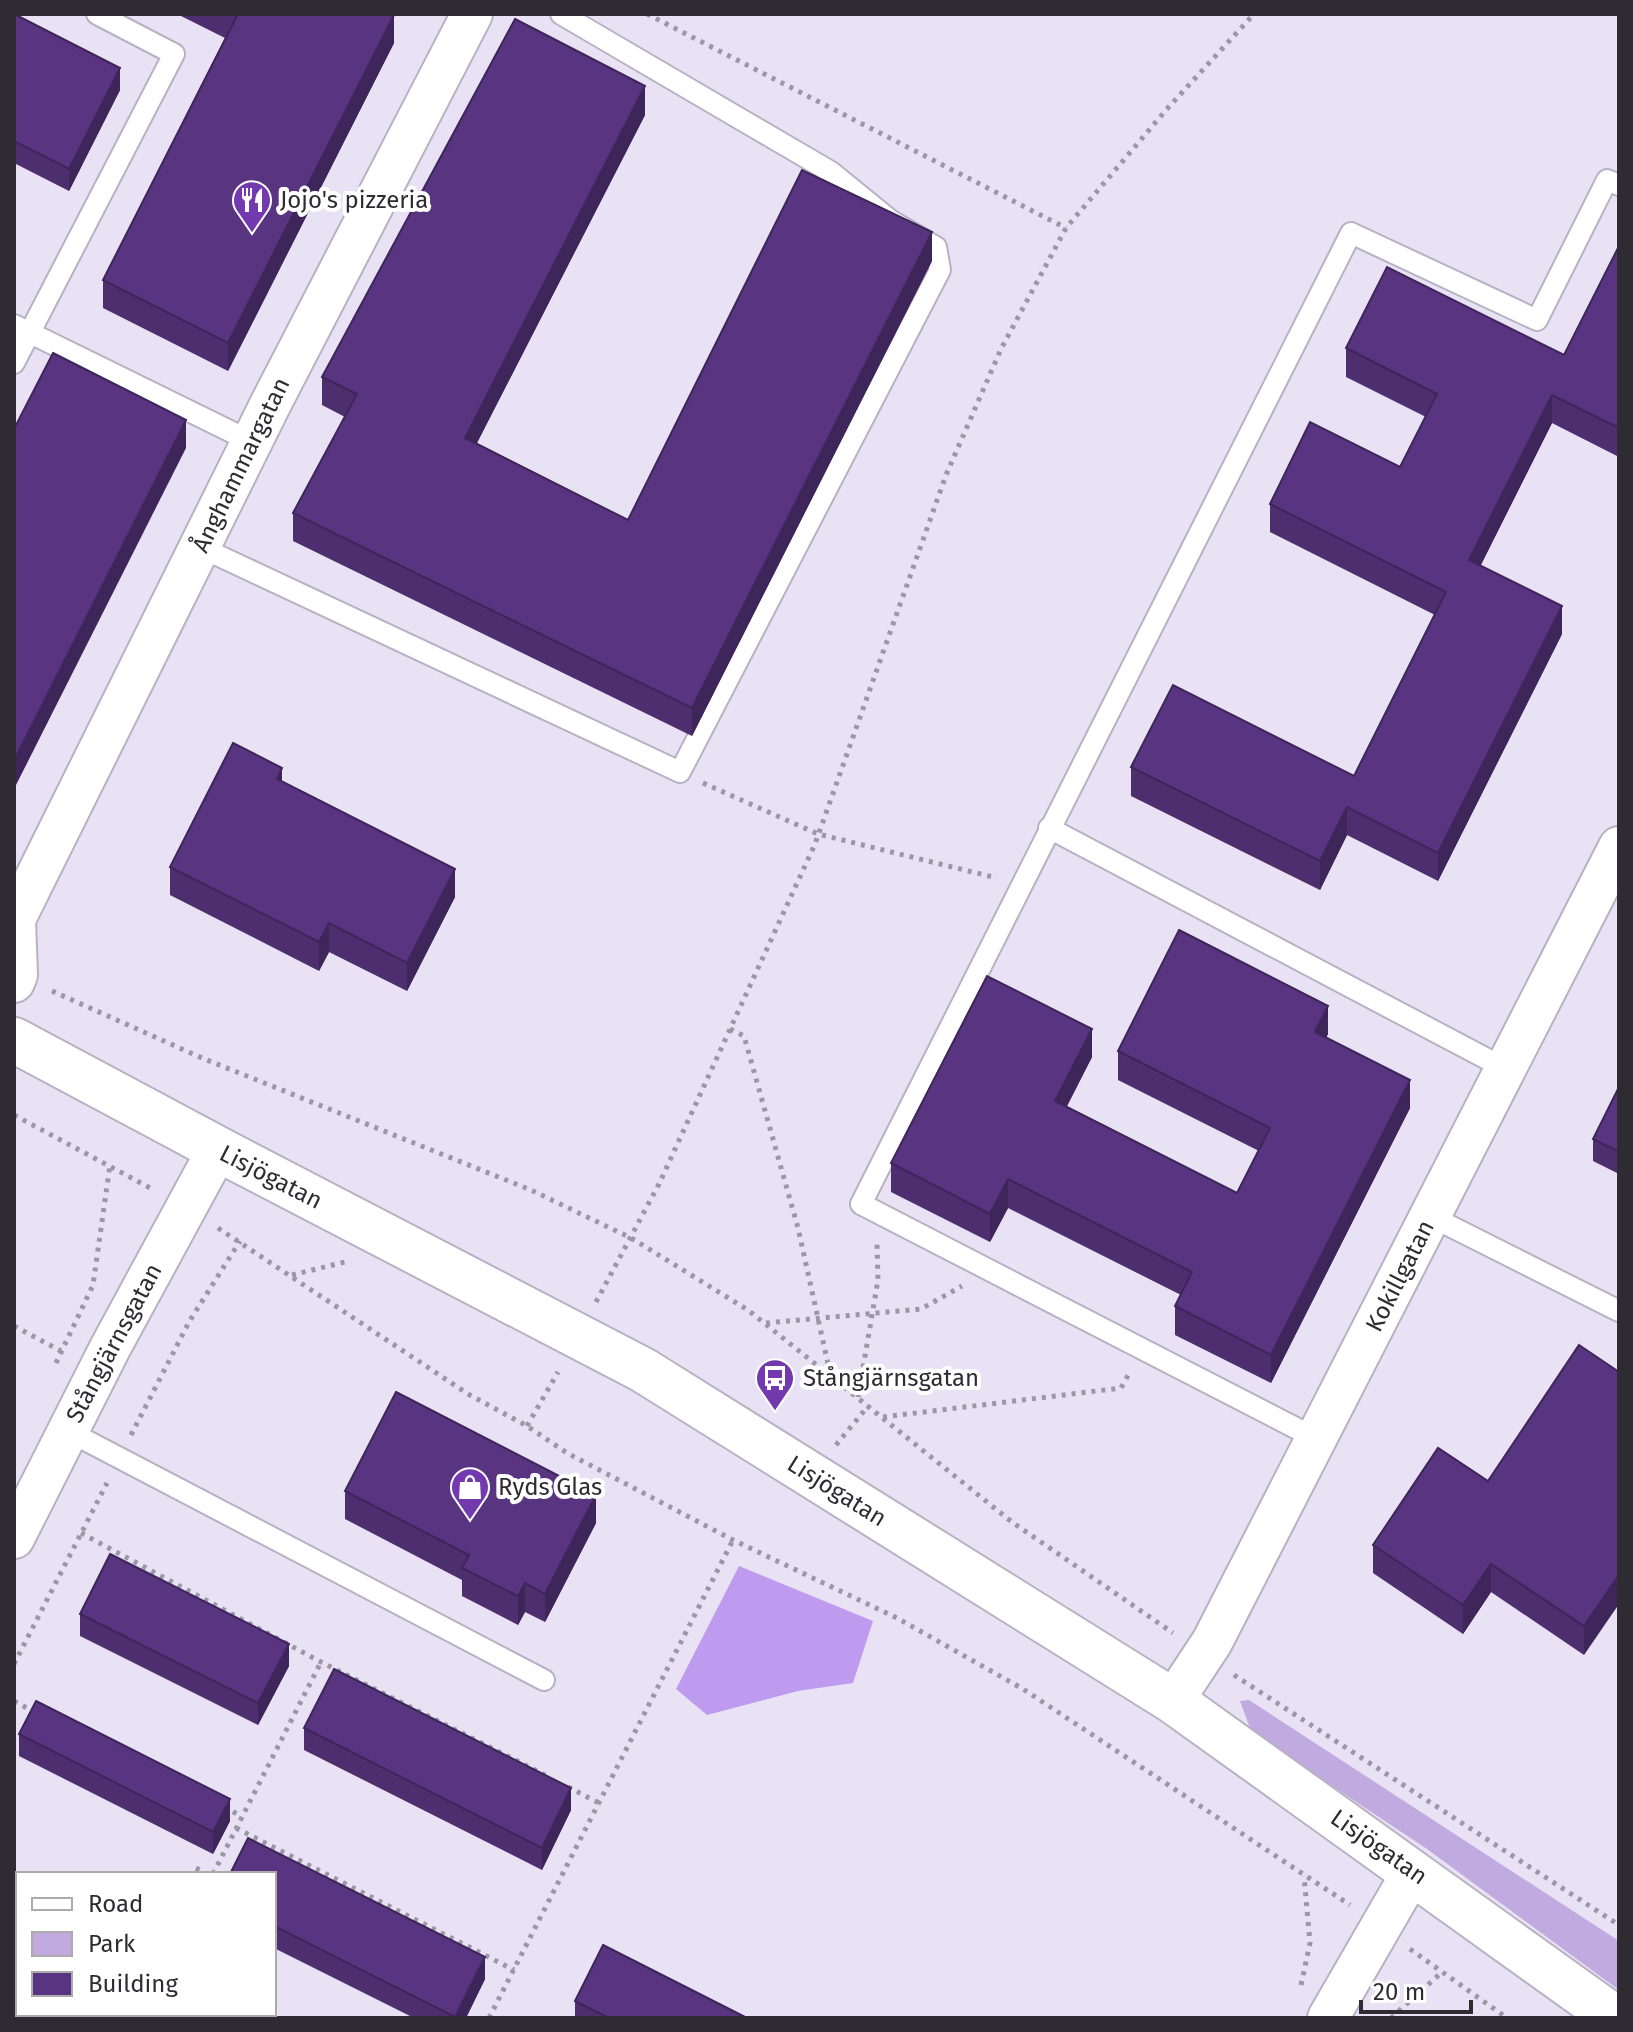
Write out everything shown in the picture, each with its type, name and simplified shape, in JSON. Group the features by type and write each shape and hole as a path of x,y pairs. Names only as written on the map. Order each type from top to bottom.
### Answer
{"street":[{"name":"Ånghammargatan","path":"16,978 15,921 252,442 472,14"},
{"name":"Kokillgatan","path":"1173,1701 1204,1655 1317,1439 1619,847"},
{"name":"Lisjögatan","path":"14,1040 643,1370 1173,1701 1615,2018"},
{"name":"Stångjärnsgatan","path":"14,1538 110,1348 218,1149"},
{"path":"1328,2018 1413,1871"}],"lane":[{"path":"14,363 22,329 174,54 97,14"},
{"path":"200,547 680,772 940,270 936,247 890,220 831,172 561,14"},
{"path":"1317,1439 861,1204 1351,233 1537,320 1607,180 1619,185"},
{"path":"22,329 252,442"},
{"path":"1049,828 1506,1069"},
{"path":"1430,1216 1619,1311"},
{"path":"68,1431 544,1680"}],"path":[{"path":"647,14 1066,228"},
{"path":"589,1313 659,1184 818,834 946,475 1001,349 1066,228 1166,110 1254,14"},
{"path":"680,772 818,834 1022,884"},
{"path":"16,978 202,1058 531,1190 631,1238 714,1287 831,1374 1012,1522 1204,1655 1619,1925"},
{"path":"730,1029 744,1036 798,1228 831,1374"},
{"path":"14,1115 110,1165 93,1285 50,1375"},
{"path":"858,1397 878,1280 876,1238 886,1217"},
{"path":"240,1241 468,1394 527,1426 567,1453 733,1540 897,1618 1023,1689 1304,1875 1310,1943 1300,1989"},
{"path":"291,1275 351,1260"},
{"path":"765,1323 921,1309 969,1282 980,1265"},
{"path":"14,1326 61,1351"},
{"path":"882,1417 1121,1388 1143,1349"},
{"path":"527,1426 560,1367"},
{"path":"835,1447 868,1406"},
{"path":"81,1533 321,1662 599,1803"},
{"path":"489,2018 733,1540"},
{"path":"211,1872 321,1662"},
{"path":"14,1701 42,1716"},
{"path":"212,1802 241,1816"},
{"path":"236,1828 514,1970"},
{"path":"196,1868 205,1872"},
{"path":"1391,2018 1441,1973 1507,2018"}],"green space":[{"path":"1249,1700 1619,1941 1619,1990 1427,1849 1260,1738 1250,1728 1240,1701"}],"shaded area":[{"path":"739,1566 873,1621 853,1683 798,1691 707,1715 676,1689"}],"building":[{"path":"14,14 120,68 69,169 14,141"},
{"path":"234,14 394,15 228,343 103,280 237,16"},
{"path":"515,19 645,86 465,438 628,520 802,170 932,232 692,708 293,513 357,394 322,377"},
{"path":"1619,246 1619,428 1552,395 1469,560 1562,606 1438,853 1347,807 1320,861 1131,767 1173,685 1354,776 1446,592 1270,504 1310,422 1400,467 1437,394 1346,348 1387,267 1564,355"},
{"path":"53,353 186,420 14,761 14,429"},
{"path":"233,743 282,768 277,779 455,869 407,963 329,923 319,942 170,867"},
{"path":"1179,930 1328,1006 1315,1032 1410,1080 1271,1355 1175,1306 1192,1272 1008,1179 990,1214 891,1163 987,976 1092,1029 1055,1101 1237,1193 1270,1128 1118,1051"},
{"path":"1619,1087 1619,1152 1593,1139"},
{"path":"1579,1345 1619,1372 1619,1575 1584,1626 1491,1564 1463,1605 1373,1545 1438,1448 1488,1481"},
{"name":"Ryds Glas","path":"396,1392 596,1495 545,1594 525,1583 518,1596 462,1568 469,1555 345,1491"},
{"path":"110,1554 289,1644 258,1703 80,1614"},
{"path":"334,1669 571,1788 542,1848 304,1728"},
{"path":"36,1701 230,1799 213,1832 19,1734"},
{"path":"248,1838 485,1957 455,2017 276,1927 276,1872 231,1872"},
{"path":"14,1882 16,1926 14,1925"},
{"path":"603,1945 747,2018 609,2018 575,2001"},
{"path":"14,1965 16,2016 120,2018 14,2018"}],"place":[{"name":"Jojo's pizzeria","path":"252,234"},
{"name":"Stångjärnsgatan","path":"775,1412"},
{"name":"Ryds Glas","path":"470,1521"}]}
